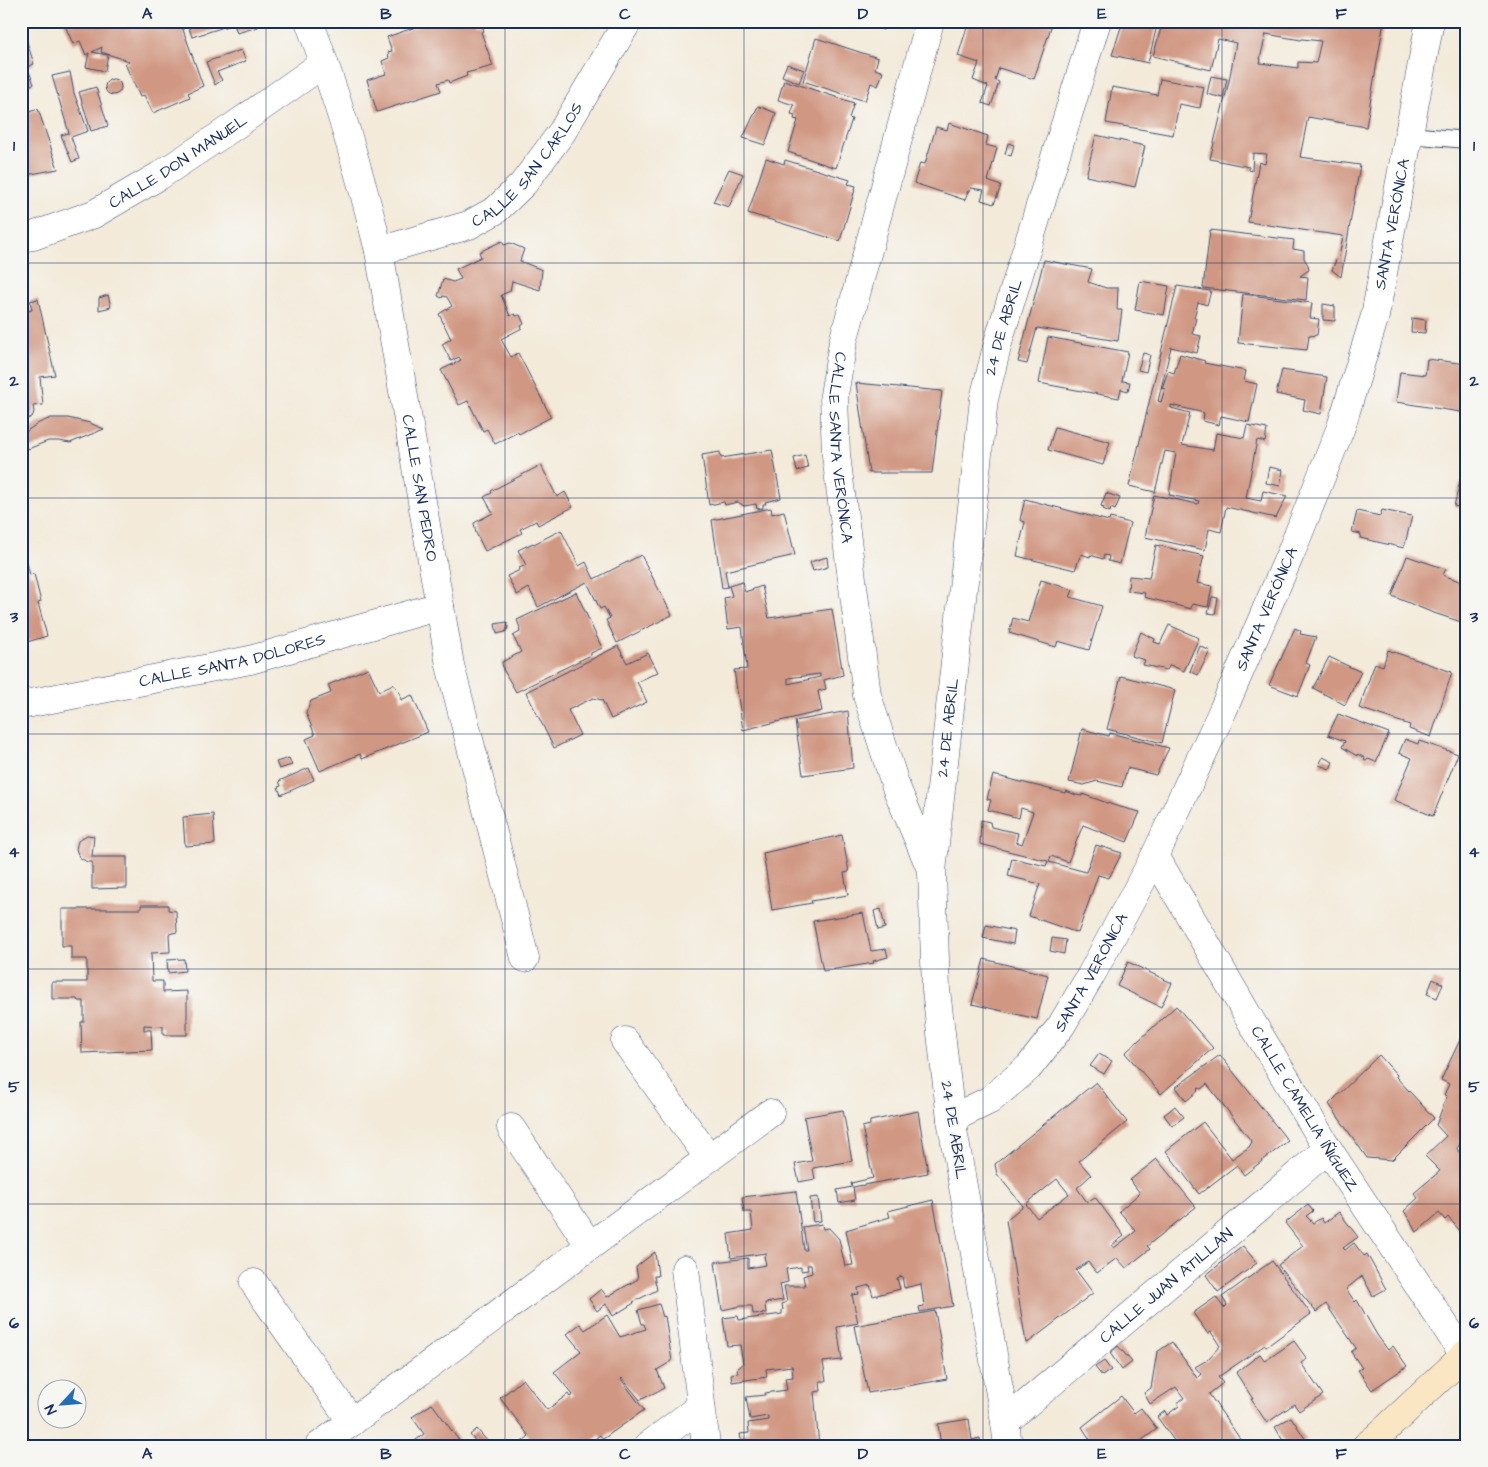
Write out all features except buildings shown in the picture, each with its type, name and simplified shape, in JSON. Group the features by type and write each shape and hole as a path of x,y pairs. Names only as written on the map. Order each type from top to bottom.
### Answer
{"street":[{"name":"CALLE SAN PEDRO","path":"309,21 324,62 364,191 379,251 450,665 525,958"},
{"name":"CALLE SAN CARLOS","path":"379,251 470,225 496,210 523,184 562,132 628,21"},
{"name":"CALLE SANTA VERÓNICA","path":"930,21 843,342 834,395 836,455 867,695 896,787 932,871"},
{"name":"24 DE ABRIL","path":"1007,1434 950,1119 936,990 932,871 984,399 999,339 1097,21"},
{"name":"SANTA VERÓNICA","path":"950,1119 990,1100 1029,1067 1061,1026 1091,975 1155,856 1223,710 1288,559 1341,427 1375,316 1430,21"},
{"name":"CALLE DON MANUEL","path":"21,238 33,236 94,214 143,186 230,129 324,62"},
{"name":"CALLE SANTA DOLORES","path":"21,705 250,660 440,606"},
{"name":"CALLE CAMELIA ÍÑIGUEZ","path":"1155,856 1328,1149 1466,1354"},
{"path":"625,1041 709,1158"},
{"path":"319,1446 770,1113"},
{"path":"511,1128 590,1246"},
{"name":"CALLE JUAN ATILLAN","path":"1007,1434 1328,1149"},
{"path":"685,1269 706,1446"},
{"path":"254,1283 352,1422"},
{"path":"1372,1443 1466,1354"},
{"path":"648,1446 701,1406"}],"lane":[{"path":"1408,136 1467,140"}]}
